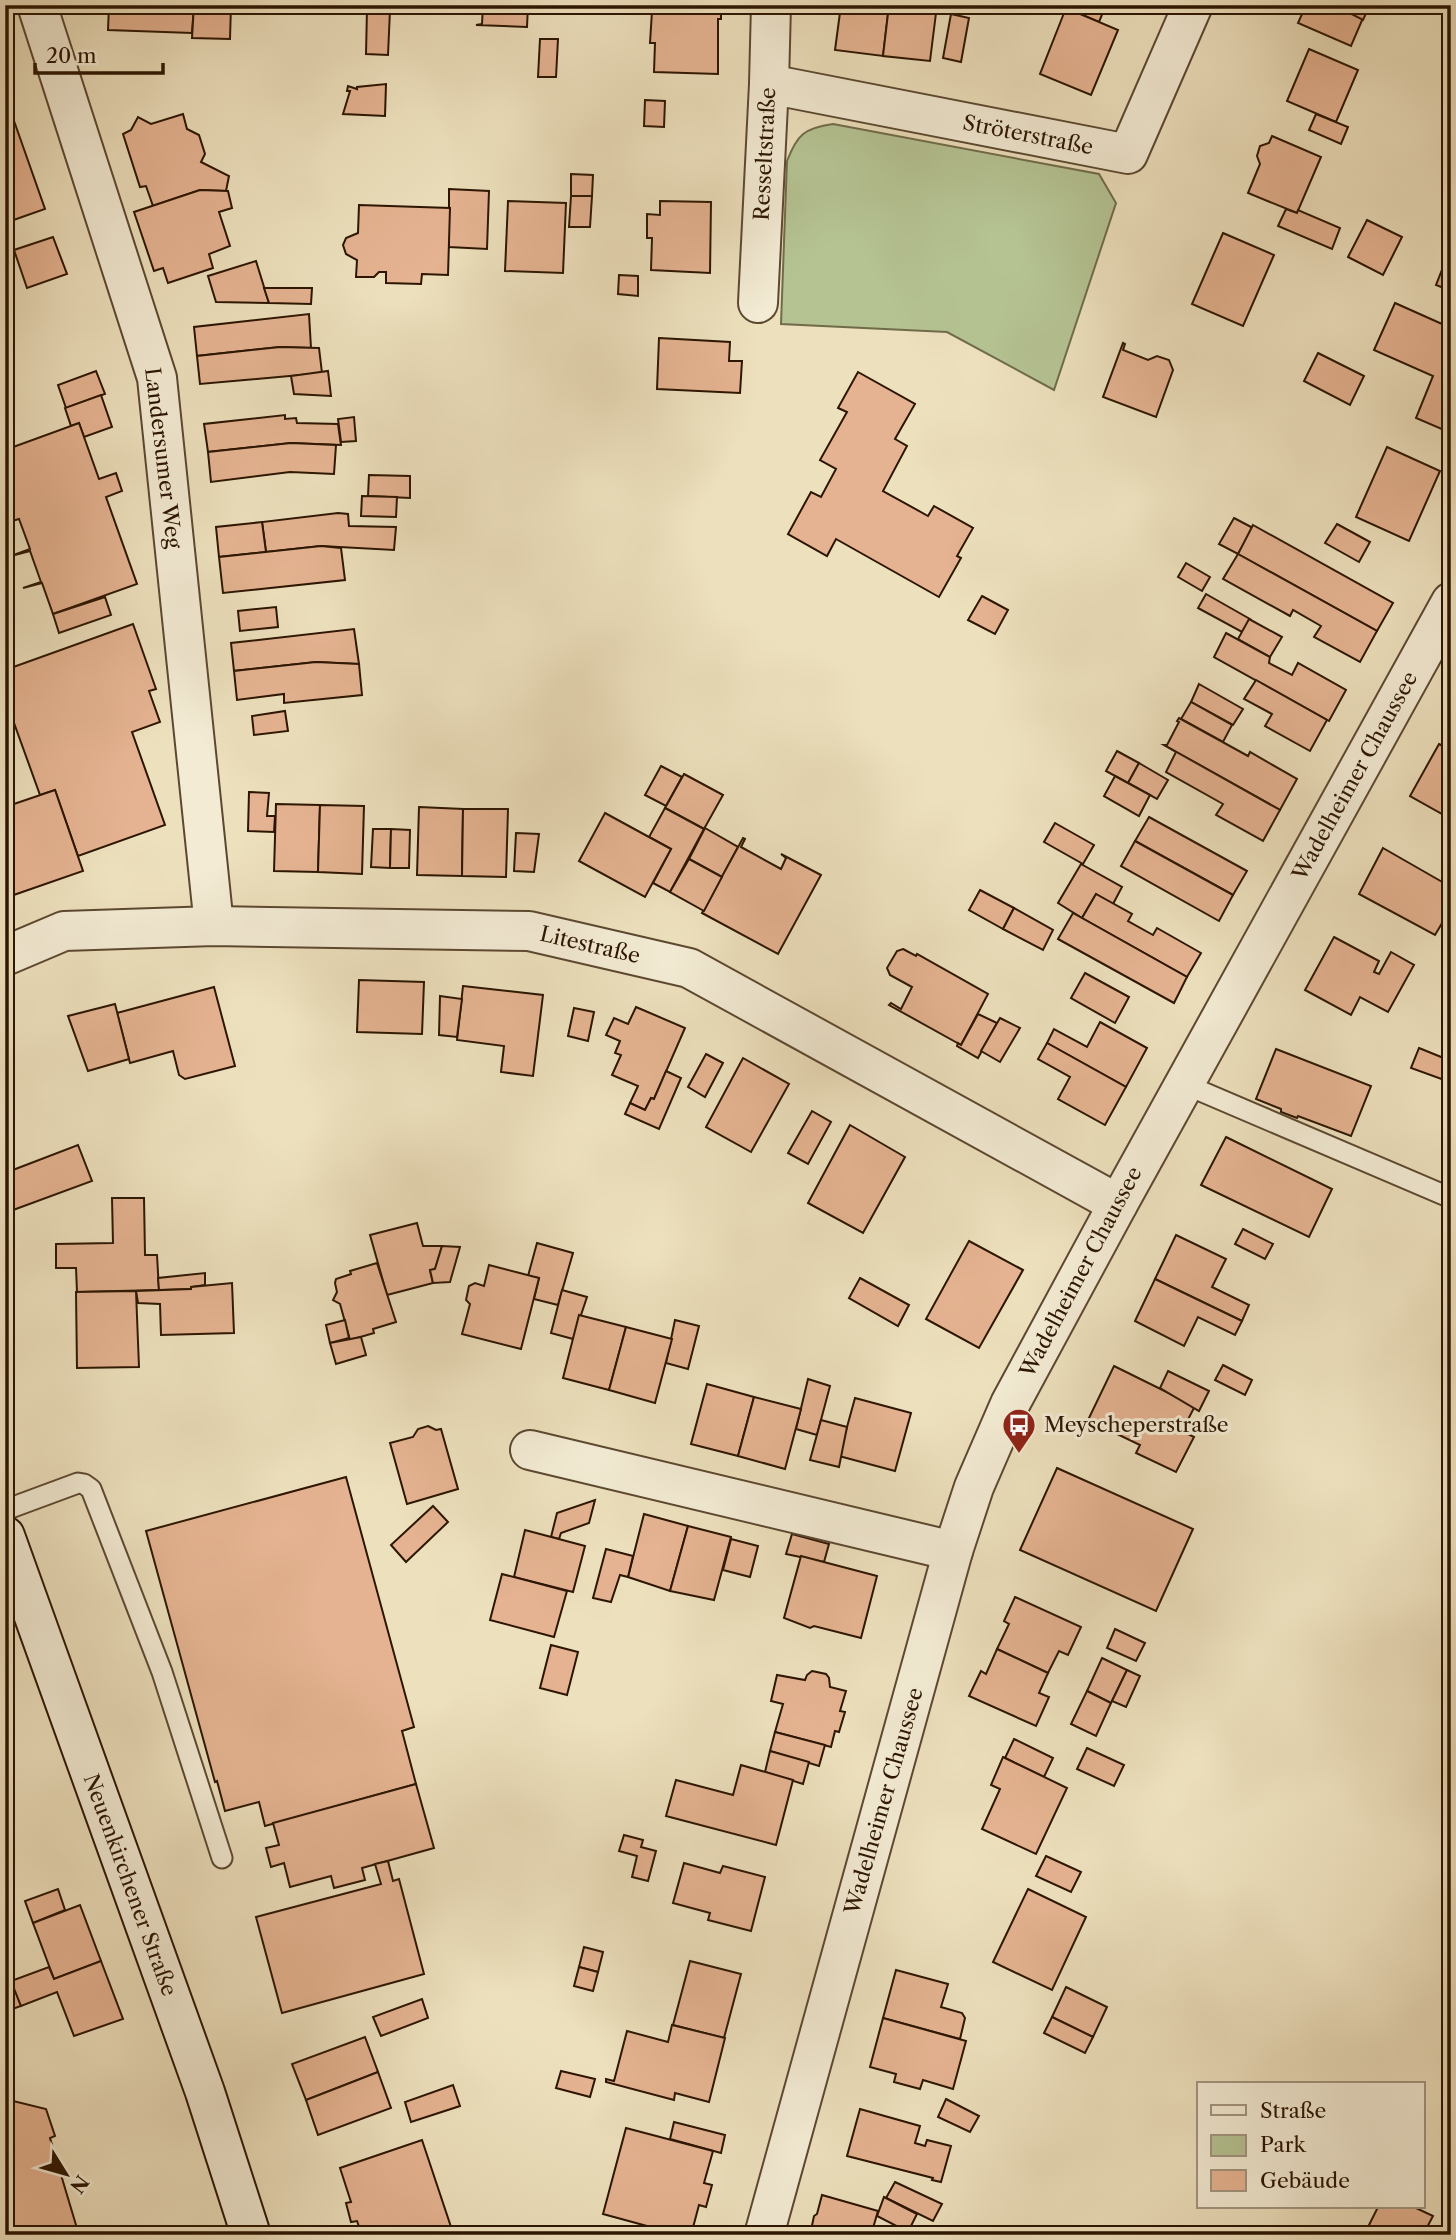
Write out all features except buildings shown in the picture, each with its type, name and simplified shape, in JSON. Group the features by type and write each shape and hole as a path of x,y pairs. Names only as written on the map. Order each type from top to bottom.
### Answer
{"street":[{"name":"Landersumer Weg","path":"37,5 157,378 214,926"},
{"name":"Resseltstraße","path":"758,303 771,5"},
{"name":"Ströterstraße","path":"769,83 1128,154 1193,5"},
{"name":"Wadelheimer Chaussee","path":"764,2235 953,1551 974,1487 1010,1404 1451,602"},
{"name":"Litestraße","path":"5,956 64,931 214,926 529,931 690,968 1118,1204"},
{"path":"530,1450 953,1551"},
{"name":"Neuenkirchener Straße","path":"5,1536 205,2092 251,2235"}],"lane":[{"path":"1184,1084 1451,1198"},
{"path":"5,1510 78,1483 91,1489 162,1672 222,1858"}],"green space":[{"path":"833,124 1099,174 1116,203 1054,390 947,332 781,324 787,161 794,145 803,134"}],"place":[{"name":"Meyscheperstraße","path":"1019,1455"}]}
